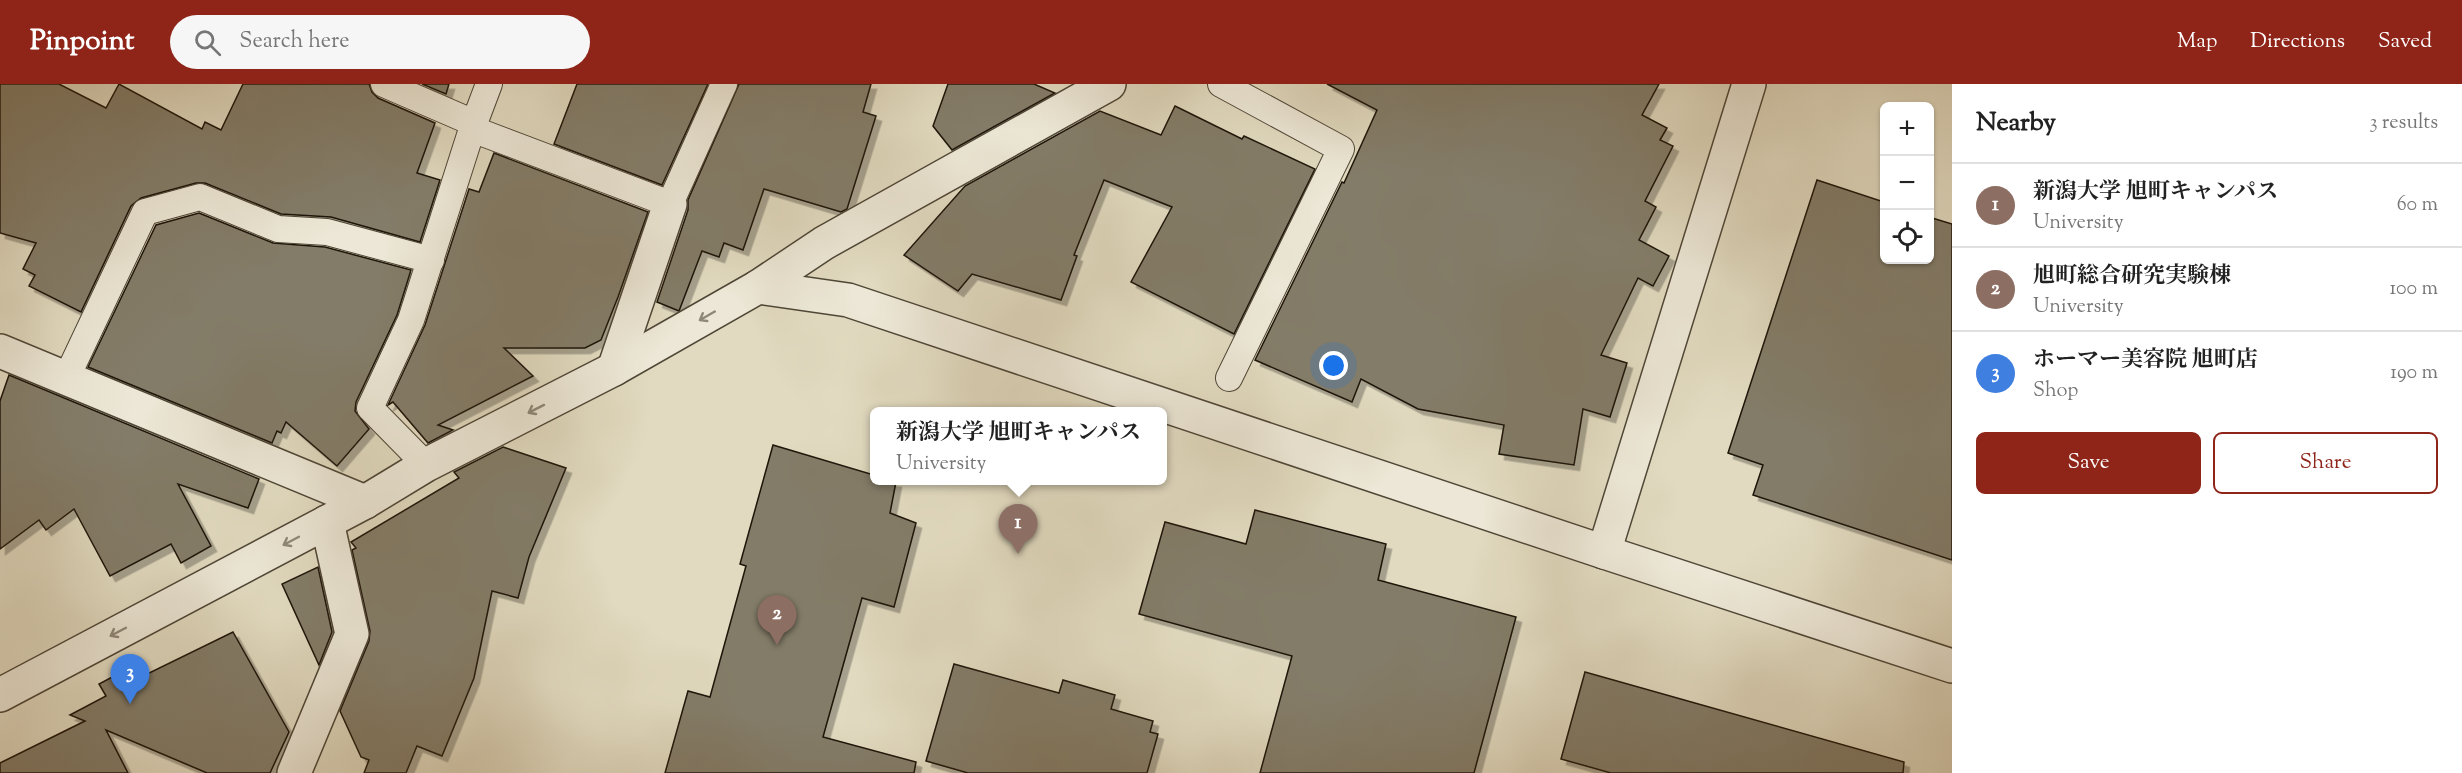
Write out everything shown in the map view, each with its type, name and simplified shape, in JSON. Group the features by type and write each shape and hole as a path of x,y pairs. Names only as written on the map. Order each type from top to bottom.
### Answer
{"street":[{"path":"0,695 365,502 426,465 614,369 758,287 824,243 1109,84"},
{"path":"1604,552 1749,84"},
{"path":"614,369 670,204"},
{"path":"758,287 848,300 1952,666"},
{"path":"0,351 365,502"},
{"path":"294,773 352,634 327,522"}],"lane":[{"path":"384,84 473,126 670,204 724,84"},
{"path":"426,465 370,408 411,320 473,126 489,84"},
{"path":"1221,84 1341,149 1229,378"},
{"path":"66,379 145,212 200,197 278,229 327,232 431,260"}],"building":[{"path":"0,84 59,84 106,108 119,84 202,129 205,122 221,130 243,84 369,84 372,92 378,98 435,123 417,173 440,180 420,242 331,217 281,214 205,183 196,183 141,198 131,206 81,312 29,286 35,275 23,269 36,243 0,233"},
{"path":"422,84 449,84 446,94"},
{"path":"577,84 708,84 662,185 554,144"},
{"path":"739,84 871,84 863,112 876,116 847,209 841,212 764,189 743,250 724,243 719,257 702,251 679,311 657,302 688,210 688,200"},
{"path":"948,84 1034,84 1055,93 952,150 933,126"},
{"path":"1327,84 1659,84 1642,115 1667,128 1660,140 1673,146 1645,201 1656,207 1639,240 1669,256 1653,286 1638,278 1601,355 1627,363 1610,417 1583,409 1574,465 1499,454 1504,425 1418,409 1361,379 1352,402 1255,360 1342,182 1344,183 1377,110"},
{"path":"1175,106 1242,139 1244,136 1315,169 1234,334 1131,282 1172,207 1104,180 1074,255 1077,256 1061,300 972,274 958,291 904,255 965,186 1100,111 1161,135"},
{"path":"494,153 648,212 601,340 585,348 504,348 533,376 438,425 453,430 428,443 393,402 388,405 425,325 469,189 479,192"},
{"path":"1817,180 1880,201 1880,264 1934,264 1934,219 1952,224 1952,560 1753,495 1763,465 1728,453"},
{"path":"199,213 273,243 325,247 411,270 397,315 356,402 355,411 369,429 337,466 286,422 281,433 277,431 272,443 88,367 156,225"},
{"path":"9,375 259,479 248,508 178,484 211,546 181,563 171,544 110,576 74,509 46,530 39,520 0,549 0,401"},
{"path":"773,445 870,474 870,485 895,485 890,513 916,523 894,607 862,598 823,737 916,762 914,773 665,773 688,691 710,697 746,566 740,564"},
{"path":"503,447 566,468 529,557 518,598 492,591 474,678 442,756 417,746 406,773 364,773 369,760 361,757 340,711 369,641 370,631 352,550 356,548 351,542 459,478 454,472"},
{"path":"1255,510 1386,544 1378,580 1516,617 1474,773 1260,773 1292,656 1139,614 1165,522 1246,544"},
{"path":"318,567 332,632 319,665 282,584"},
{"path":"233,632 289,732 270,773 207,773 106,730 128,773 0,773 0,763 85,721 70,715 106,696 99,684 129,668 135,680"},
{"path":"954,664 1059,693 1063,680 1115,695 1111,709 1153,721 1150,732 1158,734 1147,773 968,773 926,761"},
{"path":"1585,672 1904,762 1903,773 1611,773 1561,759"}],"place":[{"name":"新潟大学 旭町キャンパス","path":"1018,554"},
{"name":"旭町総合研究実験棟","path":"777,645"},
{"name":"ホーマー美容院 旭町店","path":"130,704"}]}
